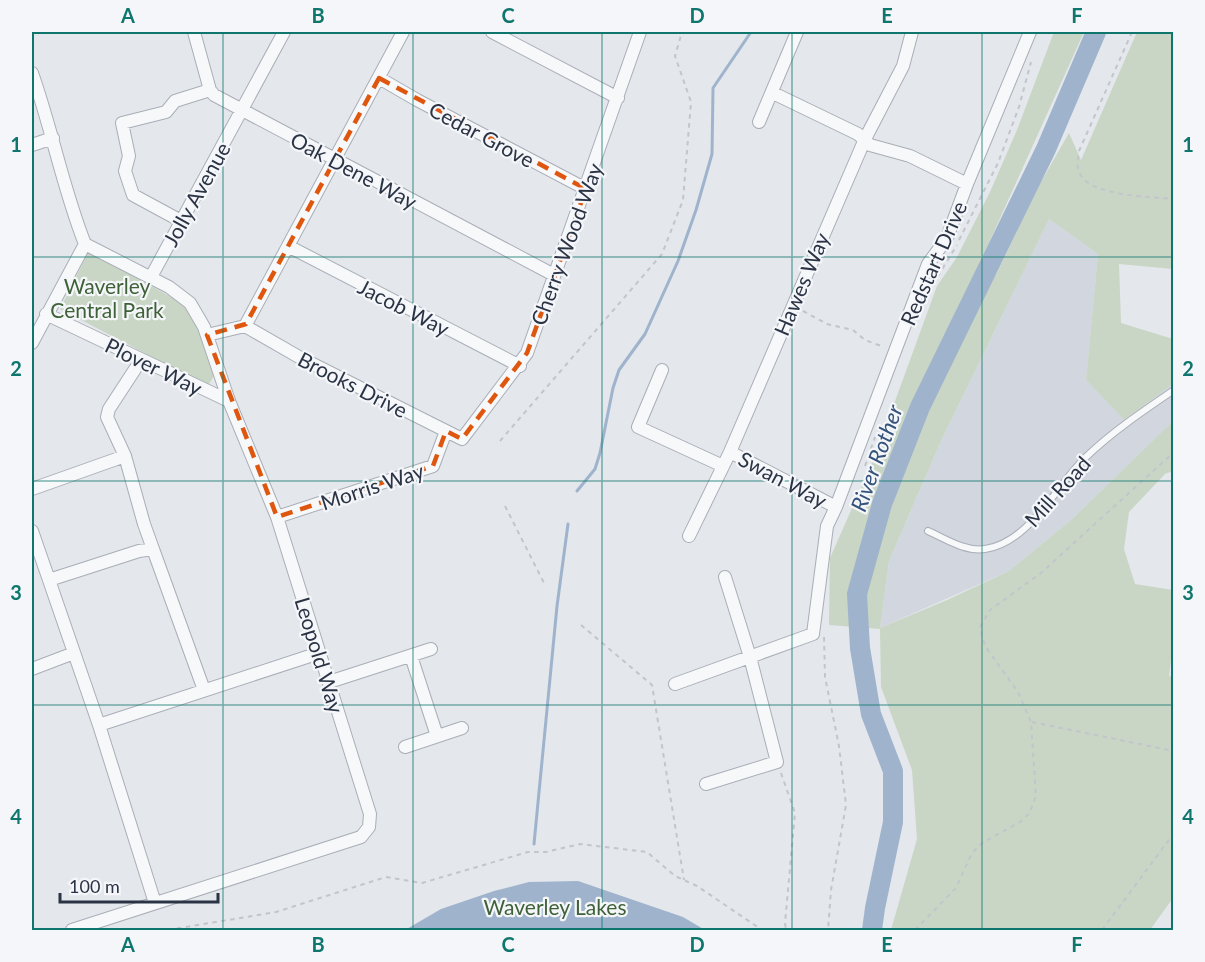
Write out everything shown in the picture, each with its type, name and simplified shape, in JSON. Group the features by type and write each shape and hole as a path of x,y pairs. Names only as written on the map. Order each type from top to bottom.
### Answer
{"street":[{"path":"181,221 132,195 125,171 129,156 122,123 166,112 175,101 210,90 194,32"},
{"name":"Jolly Avenue","path":"151,277 284,32"},
{"path":"207,335 245,326 403,32"},
{"path":"492,32 618,98"},
{"name":"Cherry Wood Way","path":"462,440 528,353 640,32"},
{"path":"759,122 797,32"},
{"name":"Hawes Way","path":"688,536 730,452 865,139 903,66 912,32"},
{"name":"Redstart Drive","path":"675,684 813,634 827,526 928,264 947,238 1030,32"},
{"path":"32,73 75,218 86,244 46,314 35,327 32,343"},
{"name":"Cedar Grove","path":"379,78 586,189"},
{"name":"Oak Dene Way","path":"210,90 214,95 242,111 333,160 554,275"},
{"path":"773,93 865,139 870,145 910,156 967,184"},
{"path":"32,145 53,138"},
{"name":"Leopold Way","path":"72,930 361,837 369,827 370,814 277,517 229,401 207,335 190,303 169,287 86,244"},
{"name":"Jacob Way","path":"288,246 520,366"},
{"name":"Plover Way","path":"46,314 229,401"},
{"name":"Brooks Drive","path":"245,326 299,357 462,440"},
{"path":"141,360 109,409 107,417 125,456 153,549 204,690"},
{"path":"662,370 638,427 723,466"},
{"name":"Morris Way","path":"277,517 433,466 446,431"},
{"name":"Swan Way","path":"730,452 836,507"},
{"path":"32,489 125,456"},
{"path":"32,531 99,725 155,903"},
{"path":"49,580 153,549"},
{"path":"706,784 777,762 750,657 725,577"},
{"path":"328,682 431,649"},
{"path":"99,725 319,652"},
{"path":"32,669 74,653"},
{"path":"411,656 437,736"},
{"path":"405,747 462,728"}],"lane":[{"name":"Mill Road","path":"928,531 972,549 983,549 1005,542 1033,520 1083,460 1098,446 1173,390"}],"path":[{"path":"500,441 662,254 683,200 691,102 675,56 682,32"},
{"path":"1132,32 1078,151 1077,166 1080,176 1101,190 1173,199"},
{"path":"932,286 953,252 998,163 1019,107 1032,56"},
{"path":"792,307 827,324 853,330 865,340 895,351"},
{"path":"864,467 876,434"},
{"path":"915,930 956,888 974,851 982,843 1020,822 1033,806 1036,796 1031,722 1018,692 985,646 980,627 990,610 1041,573 1173,452"},
{"path":"505,506 545,585"},
{"path":"580,625 652,685 684,880"},
{"path":"824,633 825,677 839,746 846,806 831,890 828,930"},
{"path":"1031,722 1173,751"},
{"path":"777,762 795,813 786,930"},
{"path":"1102,930 1173,833"},
{"path":"168,930 276,912 386,877 422,883 528,852 546,852 580,844 647,852 675,876 697,886 762,930"}],"highlighted area":[{"path":"379,78 586,189 527,353 462,439 446,431 433,466 277,517 207,335 246,324"}],"shaded area":[{"path":"1049,219 1098,254 1086,380 1124,420 1173,384 1173,421 1071,520 1009,571 880,628 889,561 941,441"}],"green space":[{"path":"1054,32 1084,32 978,267 996,275 1038,187 1069,133 1081,160 1137,32 1173,32 1173,269 1119,264 1121,323 1173,339 1173,384 1124,420 1086,380 1098,254 1049,219 941,441 889,561 880,628 1009,571 1071,520 1173,421 1173,471 1165,474 1129,512 1124,549 1135,584 1173,590 1174,637 1169,676 1174,677 1173,898 1150,930 891,930 917,839 912,770 881,687 880,629 829,625 830,558 875,456 937,286 957,257 990,192 1017,130"},
{"name":"Waverley Central Park","path":"89,251 185,305 195,318 216,372 208,386 60,309"}],"water":[{"name":"Waverley Lakes","path":"578,881 683,917 705,930 405,930 441,909 494,891 529,882"}],"waterway":[{"path":"577,491 595,469 619,370 645,334 678,261 696,210 712,154 713,88 751,32"},
{"name":"River Rother","path":"872,930 893,822 893,771 871,714 860,648 857,594 882,504 920,407 1046,149 1096,32"},
{"path":"534,844 557,606 568,524"}]}
